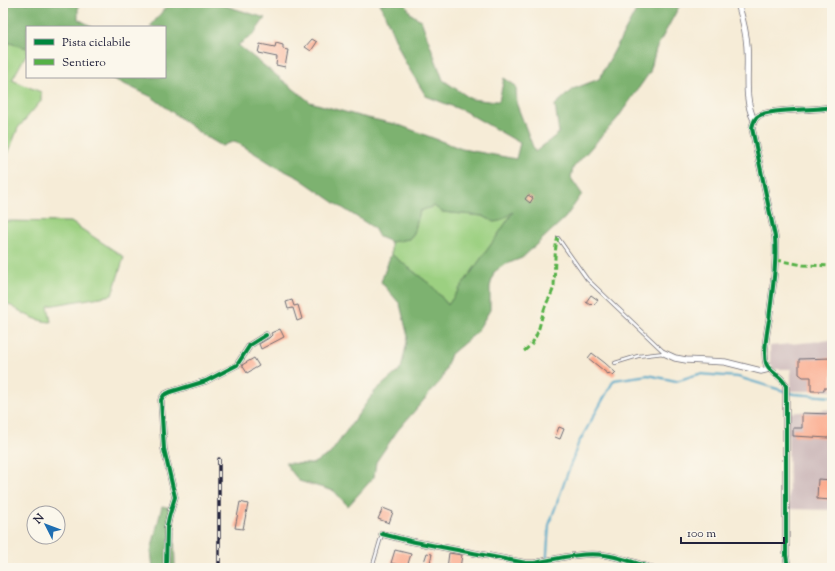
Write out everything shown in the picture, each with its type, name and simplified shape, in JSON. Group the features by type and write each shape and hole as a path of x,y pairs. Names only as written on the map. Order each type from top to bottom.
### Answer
{"street":[{"path":"738,3 746,35 748,104 754,120"},
{"path":"788,568 786,555 786,386 780,377 769,369 766,363 766,340 776,254 774,236 752,128 754,120 764,113 823,109 832,107"},
{"path":"166,568 169,517 175,497 164,449 161,400 164,395 170,392 206,381 237,365 250,345 266,335"},
{"path":"664,353 686,360 725,362 761,371 769,369"},
{"path":"382,534 410,541 534,563 583,555 603,554 622,558 651,568"}],"lane":[{"path":"558,238 587,279 664,353"},
{"path":"615,363 638,356 664,353"},
{"path":"372,568 382,534"}],"shaded area":[{"path":"832,340 832,391 788,391 791,385 791,369 774,369 770,364 770,346"},
{"path":"832,409 832,510 789,509 788,413"}],"green space":[{"path":"3,3 78,3 78,19 91,26 26,26 26,48 3,41"},
{"path":"169,3 216,3 265,18 253,35 238,45 310,102 359,116 399,125 462,149 516,159 520,143 464,111 426,96 405,62 380,3 405,3 411,14 421,20 443,80 471,99 499,101 504,78 516,86 517,105 535,152 559,133 555,105 573,89 599,79 640,3 681,3 656,49 650,72 617,119 573,168 571,178 582,194 565,218 522,258 504,265 494,272 490,287 490,310 476,333 451,354 442,379 398,430 376,462 374,477 348,506 334,491 299,481 285,463 312,464 330,454 375,391 401,369 408,337 400,304 381,282 391,254 431,285 448,305 513,212 500,221 494,222 483,216 442,212 434,206 420,211 414,233 409,239 391,242 379,237 374,228 299,178 275,166 235,141 222,146 200,133 152,97 111,78 166,78 166,26 151,26"},
{"path":"3,41 26,48 26,55 12,80 41,92 41,101 18,128 6,159 3,158"},
{"path":"434,206 442,212 483,216 494,222 514,211 448,305 431,285 391,254 391,242 409,239 414,233 420,211"},
{"path":"3,221 71,222 124,257 112,295 48,306 51,322 38,320 3,301"},
{"path":"162,506 171,508 174,522 175,568 153,568 151,551"}],"building":[{"path":"312,39 317,42 311,51 305,47"},
{"path":"276,43 283,45 283,49 288,50 285,67 276,65 277,57 258,53 260,44 275,47"},
{"path":"528,195 533,198 530,203 525,199"},
{"path":"591,295 598,300 594,305 592,303 590,305 586,302"},
{"path":"292,300 294,306 298,305 302,319 297,321 293,308 288,309 286,302"},
{"path":"280,329 284,337 261,349 259,344 269,338 272,335 271,333"},
{"path":"592,353 616,373 613,376 609,373 608,374 588,358"},
{"path":"254,358 259,366 247,373 242,365"},
{"path":"832,358 832,388 824,388 824,391 811,391 811,377 803,377 799,374 799,359"},
{"path":"802,413 832,414 829,438 793,436 793,428 802,428"},
{"path":"559,427 564,429 560,439 555,437"},
{"path":"818,479 832,480 832,500 817,499"},
{"path":"240,502 248,504 243,529 235,528"},
{"path":"383,508 393,512 389,523 378,519"},
{"path":"395,550 411,554 407,567 391,563"},
{"path":"427,553 432,554 429,567 423,565"},
{"path":"449,553 462,555 460,568 447,568"}],"waterway":[{"path":"546,568 549,525 578,444 614,380 648,375 676,381 699,374 738,377 794,394 832,397"}],"railway":[{"path":"219,459 219,568"}],"marked path":[{"path":"524,351 536,337 545,307 552,293 555,253 558,238"},
{"path":"776,260 803,265 832,266"}],"cycle path":[{"path":"788,568 786,555 786,386 782,379 770,369 765,358 775,268 775,237 752,128 756,118 763,114 832,107"},
{"path":"166,568 167,527 175,497 164,449 161,400 164,395 170,392 206,381 237,365 250,345 266,335"},
{"path":"382,534 410,541 526,563 534,563 578,555 595,554 616,557 651,568"}]}
